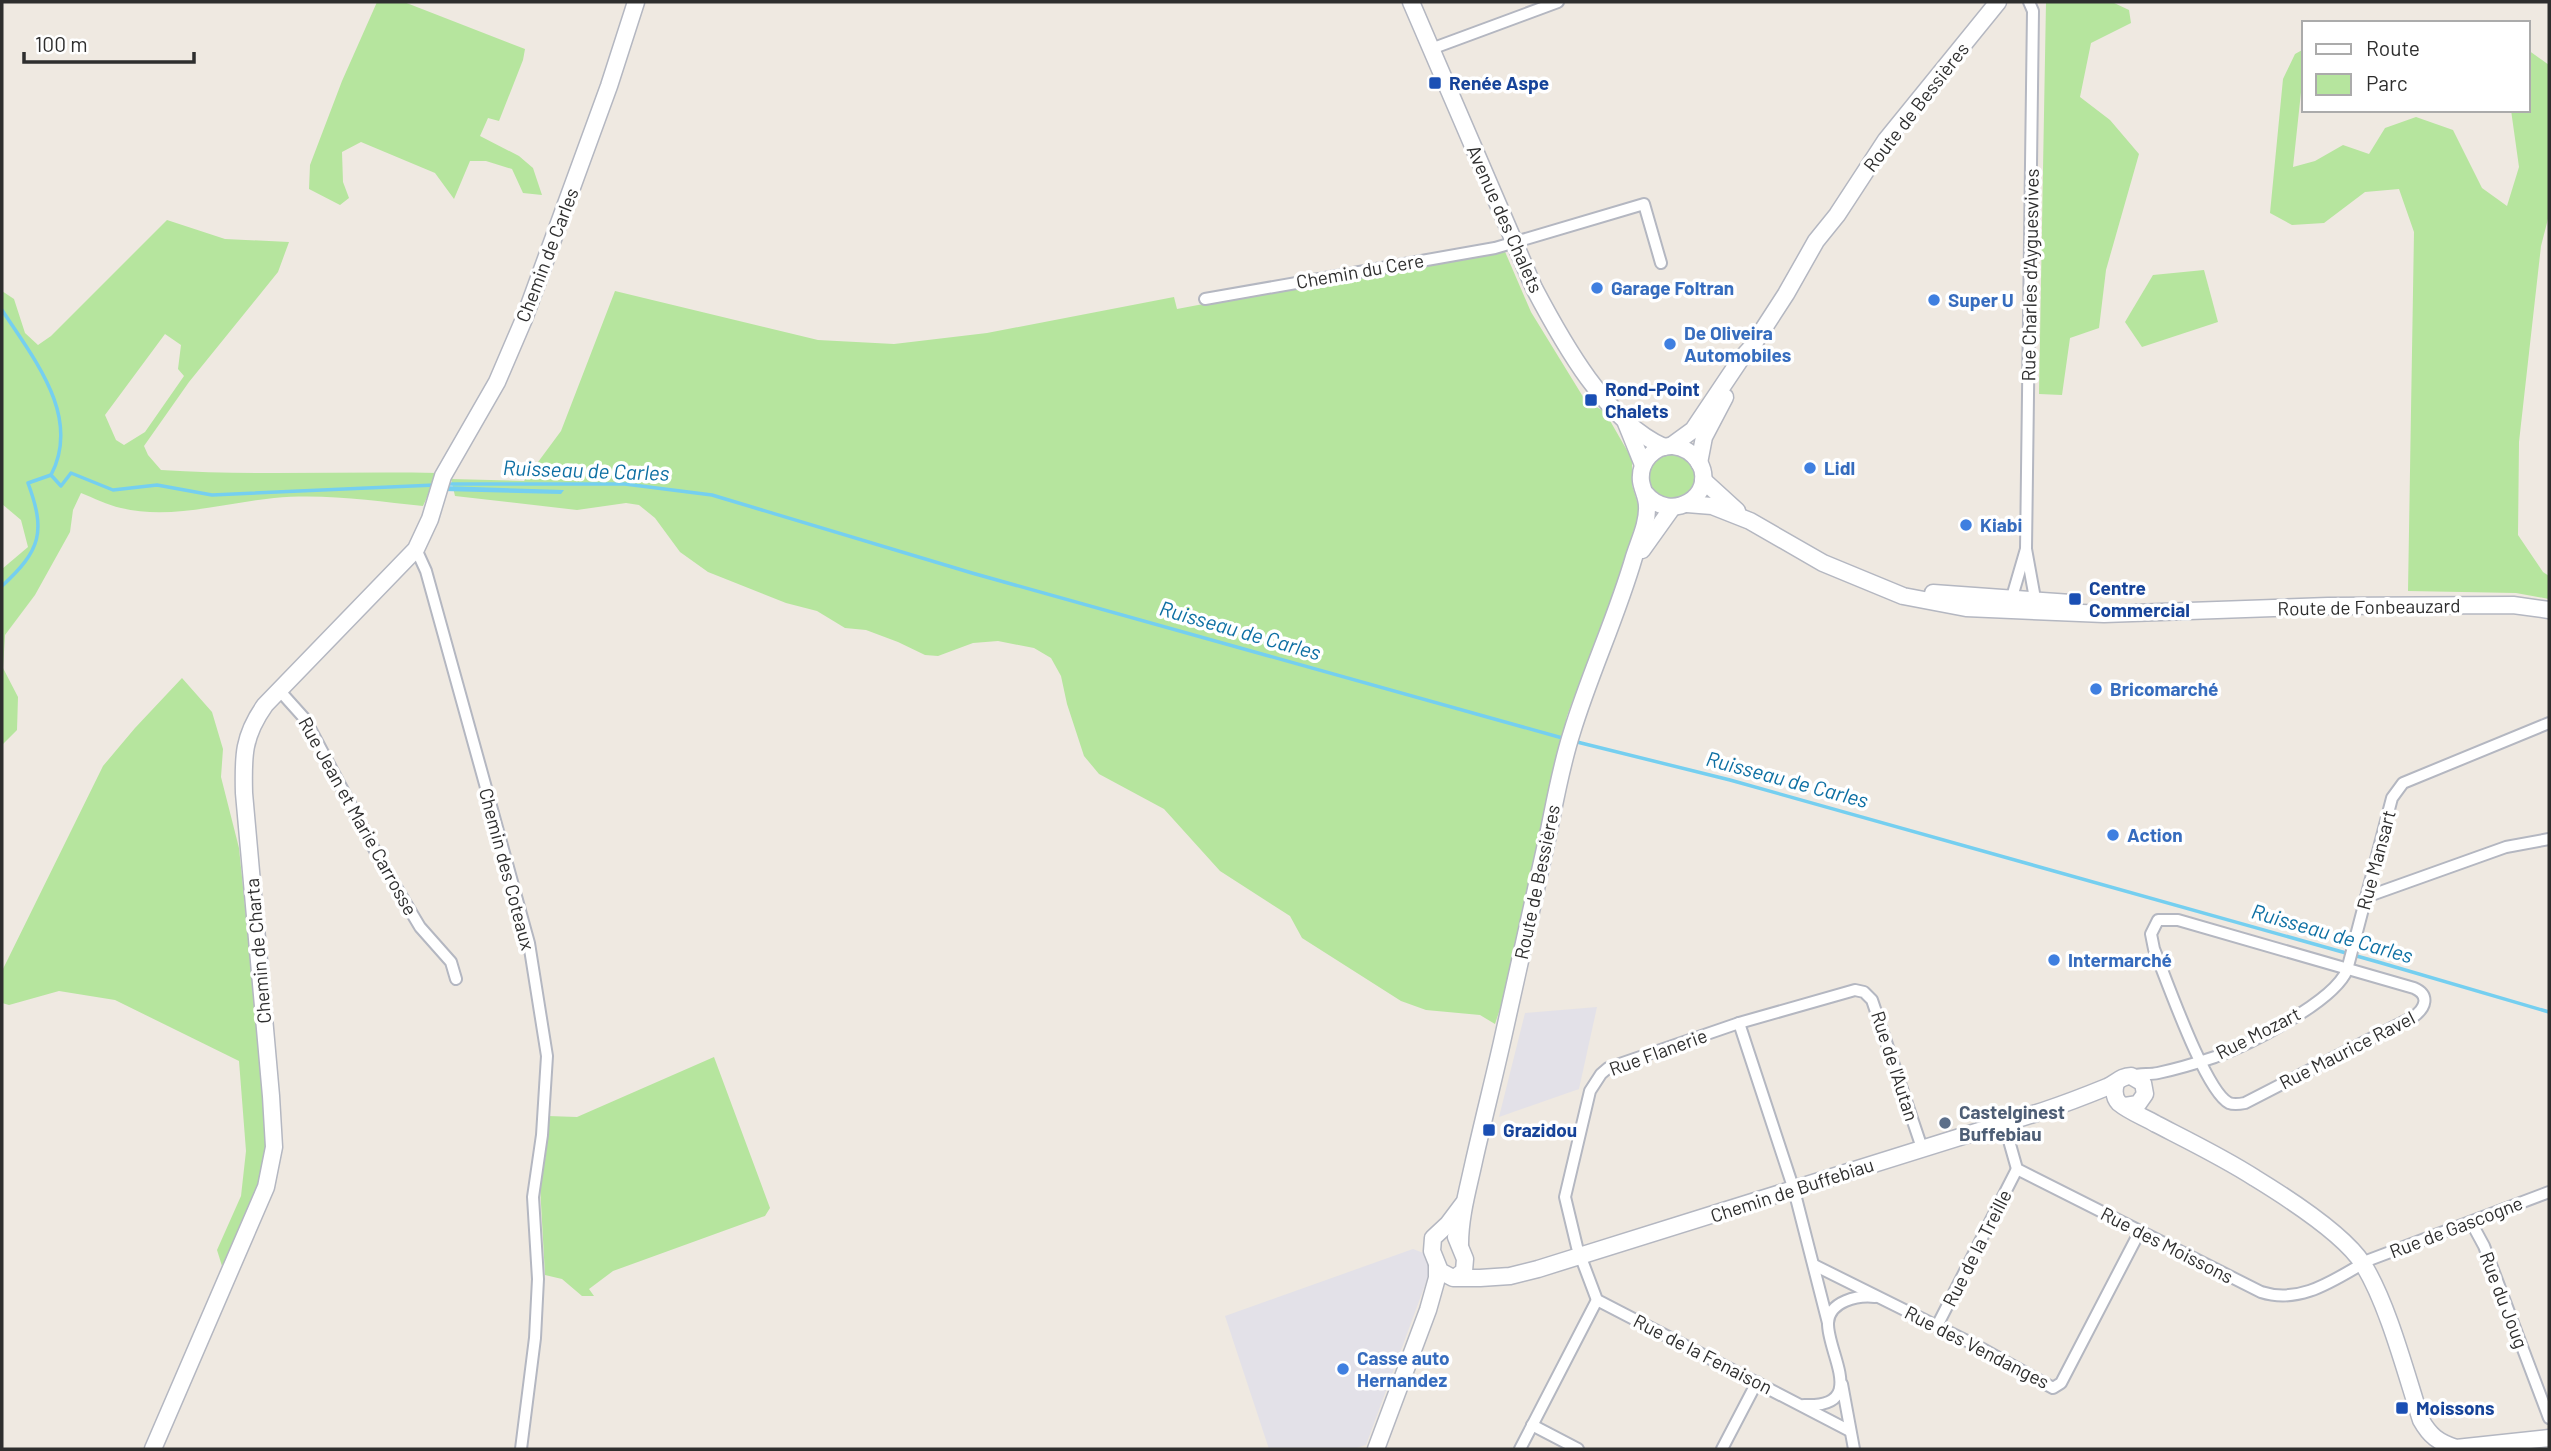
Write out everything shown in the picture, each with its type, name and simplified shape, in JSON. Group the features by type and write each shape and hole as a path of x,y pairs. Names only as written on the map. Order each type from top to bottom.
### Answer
{"street":[{"name":"Chemin de Carles","path":"437,499 443,477 497,382 524,319 609,86 636,2"},
{"name":"Avenue des Chalets","path":"1411,2 1534,288 1555,327 1590,379 1625,421 1643,466"},
{"path":"1431,49 1558,2"},
{"name":"Route de Bessières","path":"1632,567 1659,524 1698,494 1703,480 1699,463 1704,437 1751,348 1816,241 1837,215 1886,140 1998,2"},
{"name":"Rue Charles d'Ayguesvives","path":"2023,603 2033,11 2029,2"},
{"name":"Chemin du Cere","path":"1205,299 1516,242 1644,204 1661,263"},
{"name":"Route de Bessières","path":"1428,1310 1464,1271 1463,1204 1566,751 1632,567 1646,518 1645,493 1641,480 1643,466 1654,452 1668,447 1693,430 1751,348"},
{"name":"Avenue des Chalets","path":"1625,421 1668,447"},
{"path":"1668,447 1688,450 1699,463"},
{"path":"1703,480 1749,521"},
{"path":"1645,493 1660,505 1712,506 1749,521 1823,563 1903,596 1966,608 2023,603"},
{"name":"Chemin de Charta","path":"153,1449 257,1210 273,1159 274,1132 243,758 253,724 279,690 416,549 437,499"},
{"name":"Chemin des Coteaux","path":"416,549 426,571 529,943 547,1056 542,1135 533,1197 537,1306 521,1449"},
{"name":"Rue Charles d'Ayguesvives","path":"2023,603 2026,549"},
{"name":"Route de Fonbeauzard","path":"2023,603 2189,610 2513,605 2549,610"},
{"name":"Rue Jean et Marie Carrosse","path":"279,690 305,719 380,860 420,926 451,962 456,979"},
{"name":"Rue Mansart","path":"2347,970 2392,798 2403,783 2549,723"},
{"path":"2366,897 2506,847 2549,839"},
{"path":"2199,1061 2154,949 2151,934 2158,920 2178,920 2347,970"},
{"name":"Rue Maurice Ravel","path":"2199,1061 2223,1098 2238,1105 2422,1012 2425,998 2421,992 2347,970"},
{"name":"Rue Mozart","path":"2143,1083 2216,1057 2281,1024 2337,988 2347,970"},
{"name":"Rue de l'Autan","path":"1739,1023 1855,990 1864,992 1872,1000 1877,1012 1922,1148"},
{"path":"1739,1023 1794,1190 1841,1377 1854,1449"},
{"name":"Rue Flanerie","path":"1581,1257 1565,1197 1595,1081 1608,1069 1739,1023"},
{"name":"Chemin de Buffebiau","path":"1455,1278 1500,1276 1581,1257 2082,1098 2116,1083 2121,1078 2143,1083"},
{"path":"2116,1083 2114,1090 2122,1104 2132,1106 2143,1083"},
{"path":"2143,1083 2153,1122"},
{"name":"Chemin de Buffebiau","path":"2082,1098 2122,1104 2254,1177 2311,1215 2344,1243 2363,1264 2384,1312 2421,1420 2439,1446 2470,1448 2549,1438"},
{"path":"2004,1123 2017,1169"},
{"name":"Rue des Moissons","path":"2017,1169 2273,1296 2287,1297 2305,1293 2363,1264"},
{"name":"Rue de la Treille","path":"1937,1326 2017,1169"},
{"name":"Rue de Gascogne","path":"2363,1264 2549,1192"},
{"name":"Route de Bessières","path":"1376,1449 1428,1310 1437,1278 1437,1266 1431,1246 1435,1233 1442,1230 1463,1204"},
{"name":"Rue du Joug","path":"2471,1222 2484,1246 2549,1418"},
{"path":"1442,1230 1456,1236 1462,1252 1473,1266 1500,1276"},
{"name":"Rue des Vendanges","path":"1814,1265 2053,1388 2061,1383 2140,1231"},
{"path":"1520,1449 1597,1300 1581,1257"},
{"path":"1437,1266 1444,1275 1455,1278"},
{"path":"1828,1323 1835,1308 1842,1303 1864,1296 1878,1297"},
{"name":"Rue de la Fenaison","path":"1597,1300 1850,1431"},
{"path":"1801,1405 1829,1401 1839,1390 1841,1377"},
{"path":"1721,1449 1757,1382"},
{"path":"1532,1425 1578,1449"}],"shaded area":[{"path":"1597,1007 1579,1089 1499,1117 1525,1013"},
{"path":"1413,1249 1426,1254 1432,1266 1366,1445 1353,1449 1269,1449 1225,1316"}],"green space":[{"path":"377,2 404,2 525,49 499,121 488,118 480,136 519,156 533,168 542,195 523,193 512,169 486,161 470,161 454,199 435,173 361,142 342,152 343,182 349,198 340,205 309,189 310,165 342,81"},
{"path":"2046,2 2112,2 2129,10 2131,23 2091,43 2080,97 2110,120 2139,154 2106,270 2099,328 2070,338 2062,395 2039,394"},
{"path":"2302,50 2302,83 2293,167 2315,161 2343,145 2369,154 2385,128 2416,117 2453,130 2482,188 2507,206 2519,167 2511,112 2530,112 2530,51 2549,65 2549,215 2541,246 2519,442 2518,535 2543,572 2549,576 2549,599 2516,593 2408,591 2414,232 2399,189 2365,192 2324,223 2292,225 2270,213 2283,79 2295,54"},
{"path":"167,220 225,239 289,242 278,272 189,382 144,446 148,455 161,470 230,473 438,473 423,506 311,496 159,512 121,508 81,493 73,510 70,532 35,595 5,635 3,668 18,697 17,730 2,745 2,569 28,547 21,520 2,504 2,291 14,299 25,333 38,345 51,336","holes":["165,334 181,345 178,369 184,376 145,432 124,445 116,440 105,415"]},
{"path":"1503,247 1531,312 1585,400 1605,412 1632,459 1632,485 1642,517 1567,716 1495,1024 1480,1015 1426,1010 1401,1001 1302,938 1290,916 1220,871 1164,809 1099,774 1084,756 1061,676 1051,658 1034,648 998,641 973,643 938,656 925,655 866,630 845,628 817,611 786,603 708,572 680,552 655,518 639,505 626,503 577,510 455,496 451,479 524,481 561,431 615,291 818,340 894,344 987,333 1174,297 1177,309"},
{"path":"2204,270 2218,322 2142,347 2125,322 2153,275"},
{"path":"1672,452 1689,459 1696,476 1689,493 1672,500 1655,493 1648,476 1655,459"},
{"path":"182,678 212,712 223,749 221,777 239,848 269,1142 263,1182 249,1216 222,1266 217,1250 241,1196 246,1151 239,1061 115,1000 59,991 9,1005 2,1003 2,971 103,766"},
{"path":"714,1057 770,1208 765,1216 613,1271 589,1289 594,1296 582,1296 562,1279 545,1275 540,1186 546,1154 548,1116 577,1117"}],"water":[{"path":"444,486 564,490 561,494 444,491"}],"waterway":[{"path":"2,310 39,368 50,388 57,410 61,431 59,453 51,475"},
{"name":"Ruisseau de Carles","path":"2,586 25,562 36,539 37,515 28,483 51,475 61,486 71,473 113,490 157,485 212,495 435,485"},
{"name":"Ruisseau de Carles","path":"447,484 625,484 712,495 972,573 1566,739"},
{"name":"Ruisseau de Carles","path":"1573,741 1730,780 2549,1012"}],"place":[{"name":"Renée Aspe","path":"1435,83"},
{"name":"Garage Foltran","path":"1597,288"},
{"name":"Super U","path":"1934,300"},
{"name":"De Oliveira Automobiles","path":"1670,344"},
{"name":"Rond-Point Chalets","path":"1591,400"},
{"name":"Lidl","path":"1810,468"},
{"name":"Kiabi","path":"1966,525"},
{"name":"Centre Commercial","path":"2075,599"},
{"name":"Bricomarché","path":"2096,689"},
{"name":"Action","path":"2113,835"},
{"name":"Intermarché","path":"2054,960"},
{"name":"Castelginest Buffebiau","path":"1945,1123"},
{"name":"Grazidou","path":"1489,1130"},
{"name":"Casse auto Hernandez","path":"1343,1369"},
{"name":"Moissons","path":"2402,1408"}]}
